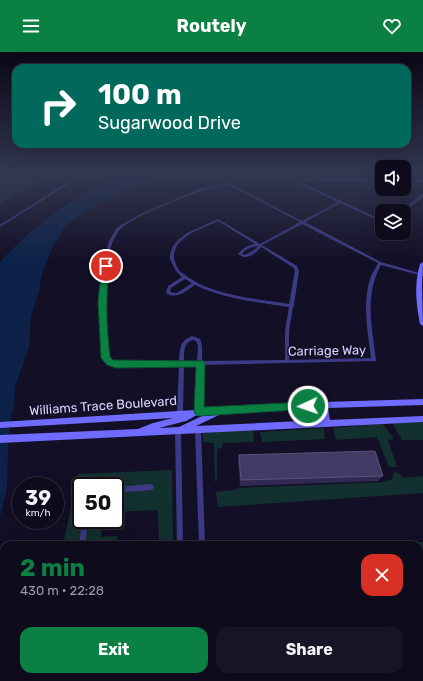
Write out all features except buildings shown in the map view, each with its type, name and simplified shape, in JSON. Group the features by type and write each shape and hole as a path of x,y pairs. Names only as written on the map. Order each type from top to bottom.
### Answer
{"main road":[{"path":"423,264 418,293 423,324"},
{"name":"Williams Trace Boulevard","path":"0,424 25,424 323,405 423,402"},
{"path":"323,405 327,424"},
{"path":"178,430 221,411"},
{"path":"136,432 155,424 171,422 199,412"},
{"path":"0,439 327,424 423,418"}],"street":[{"path":"0,226 38,202"},
{"name":"Carriage Way","path":"173,202 135,218 116,230 108,254 102,301 105,358 110,363 116,365 374,360 368,303 372,278 380,263"},
{"name":"Carriage Way","path":"263,202 301,223"},
{"path":"260,245 252,245 240,254 244,256 248,255 259,248 260,245 338,202"},
{"path":"340,202 375,218"},
{"path":"287,362 287,331 292,306 297,271 296,267 218,220 186,235 173,249 172,262 184,278 194,284 217,292 292,306"},
{"path":"301,223 380,263 421,275"},
{"path":"184,278 169,287 168,293 174,295 177,294 194,284"},
{"path":"180,413 184,343 192,338 198,340 200,343 201,364 199,412"},
{"path":"178,430 180,541"},
{"path":"198,430 202,541"},
{"path":"124,489 151,487"},
{"path":"82,541 84,529"}],"green space":[{"path":"423,420 423,440 402,440 392,422"},
{"path":"383,424 394,439 388,440 397,467 389,467 377,437 336,440 333,428"},
{"path":"324,428 325,439 262,442 260,432"},
{"path":"253,429 254,442 222,443 222,448 217,449 217,481 215,482 214,443 203,442 203,433"},
{"path":"172,470 173,541 159,541 158,510 124,512 124,477 77,477 78,474"},
{"path":"394,472 399,473 403,478 423,476 423,493 218,507 216,492 234,490 238,488 384,482 392,479"},
{"path":"72,502 72,529 101,529 101,537 117,536 117,541 64,541"}],"water":[{"path":"70,202 103,202 89,209 65,227 52,248 42,275 39,291 31,315 29,348 15,386 14,408 11,414 8,448 7,488 0,518 0,262 23,239 50,216"}],"route":[{"path":"106,266 102,301 103,340 105,358 110,363 116,365 201,364 199,412 308,406"}]}
